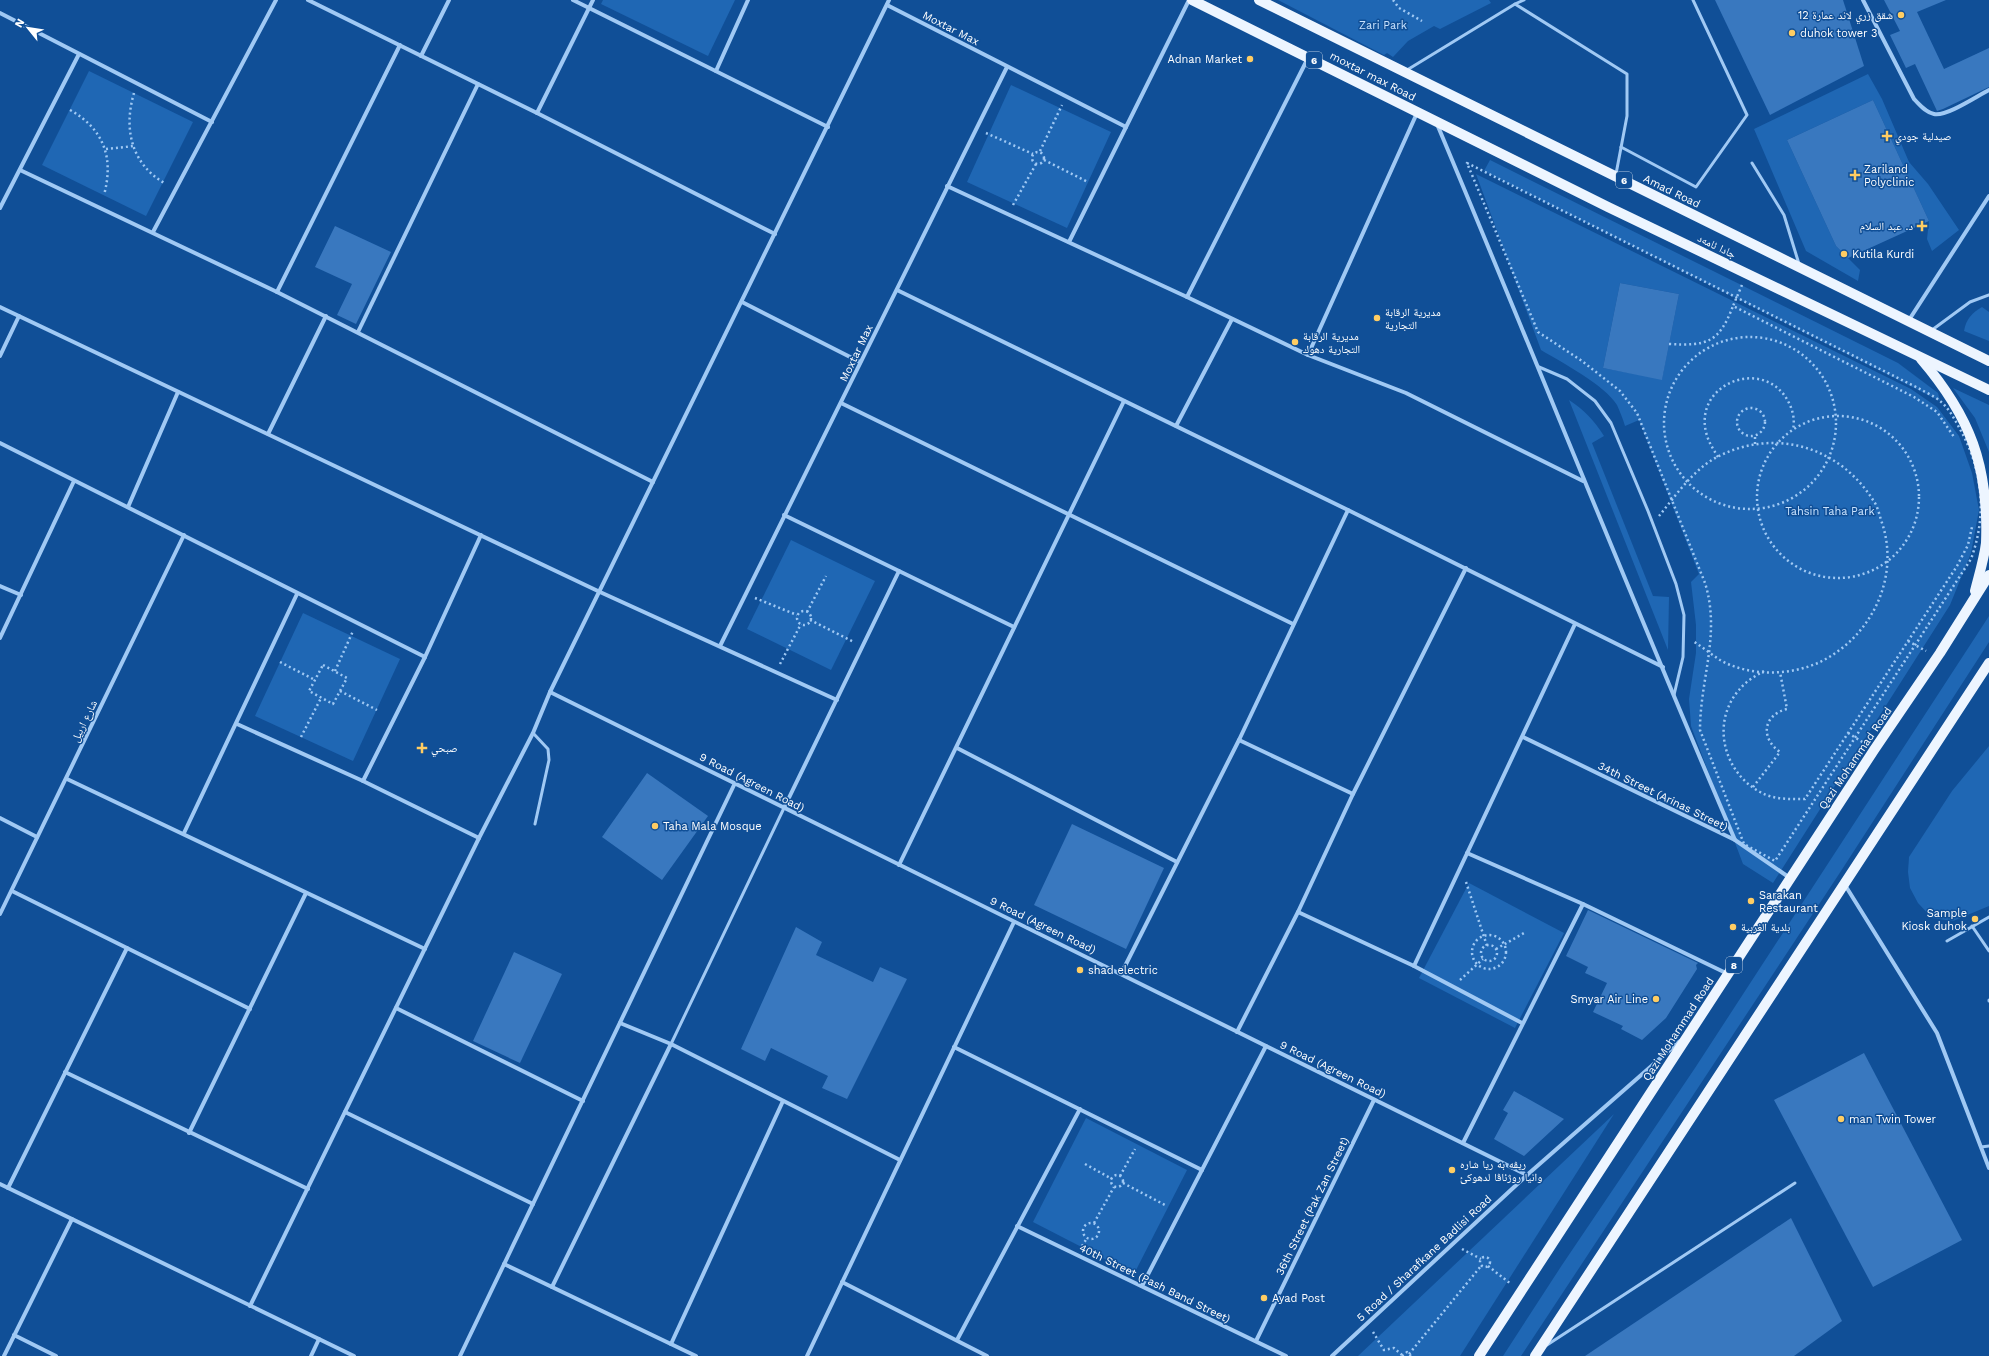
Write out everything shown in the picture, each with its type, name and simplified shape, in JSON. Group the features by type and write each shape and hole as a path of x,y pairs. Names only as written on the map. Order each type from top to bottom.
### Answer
{"main road":[{"name":"moxtar max Road","path":"1190,0 1309,57 1436,121"},
{"name":"Amad Road","path":"1259,0 1989,361"},
{"name":"جادا ئامەد","path":"1436,121 1747,274 1989,390"},
{"path":"1969,352 1989,354"},
{"path":"1918,356 1961,410 1976,438 1986,472 1988,510 1986,543 1974,597"},
{"name":"Qazi Mohammad Road","path":"1479,1356 1874,750 1937,657 1989,575"},
{"path":"1537,1353 1989,662"},
{"path":"1979,678 1989,668"}],"street":[{"path":"153,232 276,0"},
{"path":"308,0 537,113 775,234"},
{"path":"421,56 449,0"},
{"path":"573,0 828,127"},
{"path":"537,113 593,0"},
{"path":"716,71 748,0"},
{"path":"250,1306 479,838 533,733 550,692 889,0"},
{"path":"1069,242 1190,0"},
{"path":"1863,0 1914,99 1924,110 1935,115 1945,113 1989,90"},
{"name":"Moxtar Max","path":"887,5 1126,127"},
{"path":"0,14 212,122"},
{"path":"277,292 400,45"},
{"path":"0,208 79,54"},
{"path":"1187,297 1309,57"},
{"name":"Moxtar Max","path":"720,646 1006,67"},
{"path":"358,332 478,84"},
{"path":"1308,355 1417,112"},
{"path":"1436,121 1539,367 1583,481 1663,667 1673,697 1734,840"},
{"path":"20,170 153,232 326,316 653,482"},
{"path":"947,186 1187,297 1308,355 1406,393 1583,481"},
{"path":"1908,321 1989,196"},
{"path":"897,290 1466,568 1663,667"},
{"path":"742,302 860,362"},
{"path":"0,307 600,592 837,700"},
{"path":"0,356 19,316"},
{"path":"268,434 326,316"},
{"path":"1176,426 1232,319"},
{"path":"128,507 178,392"},
{"path":"899,864 957,748 1124,401"},
{"path":"841,403 1293,624"},
{"path":"1,446 184,534 297,594 425,657"},
{"path":"0,638 74,481"},
{"path":"1121,974 1239,740 1348,510"},
{"path":"784,515 1014,627"},
{"name":"شارع اربيل","path":"0,914 184,534"},
{"path":"363,781 425,657 481,535"},
{"path":"1237,1032 1298,912 1353,794 1466,568"},
{"path":"784,808 899,571"},
{"path":"0,586 20,595"},
{"path":"184,833 237,724 297,594"},
{"path":"1414,966 1575,624"},
{"name":"9 Road (Agreen Road)","path":"550,692 1527,1175"},
{"path":"237,724 363,781 479,838"},
{"name":"34th Street (Arinas Street)","path":"1523,737 1734,840 1791,878"},
{"path":"1239,740 1353,794"},
{"path":"957,748 1177,862"},
{"path":"67,778 425,949"},
{"path":"460,1356 735,783"},
{"path":"0,818 37,837"},
{"path":"1467,853 1583,904 1728,974"},
{"path":"1844,884 1937,1033 1989,1168"},
{"path":"12,891 250,1008"},
{"path":"190,1133 306,893"},
{"path":"1463,1143 1583,904"},
{"path":"1298,912 1414,966 1522,1023"},
{"path":"807,1356 1014,922"},
{"path":"8,1188 127,948"},
{"path":"396,1008 583,1101"},
{"path":"620,1023 671,1044 900,1160"},
{"name":"5 Road / Sharafkane Badlisi Road","path":"1332,1356 1527,1175 1691,1031"},
{"path":"552,1287 671,1044"},
{"path":"1142,1286 1266,1046"},
{"path":"954,1047 1202,1170"},
{"path":"65,1072 308,1189"},
{"name":"36th Street (Pak Zan Street)","path":"1256,1341 1374,1100"},
{"path":"671,1344 783,1101"},
{"path":"957,1340 1080,1109"},
{"path":"345,1112 533,1204"},
{"path":"0,1184 354,1356"},
{"path":"4,1356 72,1219"},
{"name":"40th Street (Pash Band Street)","path":"1017,1226 1286,1356"},
{"path":"504,1264 696,1356"},
{"path":"842,1282 987,1356"},
{"path":"14,1335 56,1356"},
{"path":"311,1356 319,1339"}],"lane":[{"path":"1404,72 1515,4 1524,0"},
{"path":"1621,147 1696,187 1747,115 1693,0"},
{"path":"1515,4 1627,74 1627,116 1616,176"},
{"path":"1752,163 1784,215 1800,267"},
{"path":"1930,332 1970,302 1989,295"},
{"path":"1539,367 1567,379 1595,401 1611,423 1653,524 1676,584 1684,615 1683,657 1673,697"},
{"path":"533,733 548,749 549,760 535,824"},
{"path":"671,1044 784,808"},
{"path":"1947,941 1989,917"},
{"path":"1972,926 1989,951"},
{"path":"1981,1147 1989,1146"},
{"path":"1537,1353 1795,1183"}],"path":[{"path":"1393,0 1399,8 1422,21"},
{"path":"134,93 130,107 130,124 134,146 142,164 152,175 175,190"},
{"path":"1040,151 1066,96"},
{"path":"70,110 81,116 93,127 106,149 108,181 104,195"},
{"path":"976,128 1033,154 1041,152 1044,155 1044,160"},
{"path":"106,149 134,146"},
{"path":"1033,154 1032,159 1036,164"},
{"path":"1044,160 1097,186"},
{"path":"1008,214 1036,164 1041,163 1044,160"},
{"path":"1467,162 1736,297 1940,401 1954,417 1974,458 1982,516 1980,532 1971,558 1775,861 1744,844 1700,730 1700,716 1710,653 1712,609 1708,594 1673,499 1634,408 1620,391 1609,382 1538,332 1467,162"},
{"path":"1669,344 1691,346 1709,342 1720,333 1747,274"},
{"path":"1733,306 1914,398 1937,412 1957,442"},
{"path":"1751,337 1782,342 1804,355 1821,373 1832,396 1836,416 1829,457 1815,477 1797,494 1776,506 1757,511 1726,507 1700,494 1687,482 1680,474 1667,448 1664,419 1670,391 1686,366 1708,348 1732,339 1751,337"},
{"path":"1708,348 1709,342"},
{"path":"1718,457 1706,432 1705,417 1709,402 1718,390 1731,382 1745,378 1753,378 1760,379 1774,385 1786,395 1792,409 1794,424 1793,430"},
{"path":"1748,408 1757,409 1764,416 1765,421 1763,430 1755,435 1751,436 1743,433 1738,426 1737,421 1741,413 1748,408"},
{"path":"1825,416 1836,416 1852,416 1877,425 1898,442 1913,465 1919,491 1916,518 1904,543 1887,561 1862,574 1835,578 1808,572 1786,559 1768,539 1757,511 1757,488 1764,462 1777,443 1800,425 1825,416"},
{"path":"1754,444 1755,435"},
{"path":"1653,524 1693,475 1718,457 1754,444 1790,443 1823,453 1852,473 1874,501 1886,534 1888,569 1879,603 1860,633 1837,653 1810,667 1780,672 1750,670 1721,660 1683,634"},
{"path":"1764,671 1739,689 1728,706 1722,729 1725,750 1734,768 1745,782 1760,793 1776,798 1805,799 1957,566 1968,545 1973,521"},
{"path":"807,612 826,576"},
{"path":"745,593 797,615"},
{"path":"797,615 800,612 807,612"},
{"path":"807,612 810,615 810,620"},
{"path":"797,615 797,620 801,624"},
{"path":"810,620 863,646"},
{"path":"801,624 806,624 810,620"},
{"path":"335,671 357,624"},
{"path":"776,672 801,624"},
{"path":"1908,641 1937,657"},
{"path":"280,662 315,680"},
{"path":"323,665 335,671 347,678 333,704 309,691 323,665"},
{"path":"1753,787 1780,752 1770,743 1767,728 1770,719 1778,712 1787,709 1780,672"},
{"path":"340,691 377,710"},
{"path":"301,737 321,698"},
{"path":"1848,734 1874,750"},
{"path":"1461,865 1487,946"},
{"path":"1496,949 1524,933"},
{"path":"1492,935 1497,937 1504,944 1506,957 1500,967 1490,970 1477,965 1472,956 1472,946 1476,941 1483,936 1492,935"},
{"path":"1487,946 1492,946 1496,949 1498,954 1494,960 1489,962 1484,959 1481,952 1487,946"},
{"path":"1457,982 1484,959"},
{"path":"1120,1176 1140,1139"},
{"path":"1085,1164 1112,1179"},
{"path":"1112,1179 1117,1175 1120,1176"},
{"path":"1120,1176 1123,1183 1165,1205"},
{"path":"1112,1179 1111,1182 1114,1187"},
{"path":"1094,1223 1114,1187 1118,1187 1123,1183"},
{"path":"1088,1222 1094,1223 1099,1228 1099,1234 1093,1239 1087,1238 1083,1234 1084,1226 1088,1222"},
{"path":"1452,1244 1481,1259 1486,1257 1490,1263 1488,1266"},
{"path":"1367,1324 1384,1350 1394,1348 1402,1356 1405,1352 1410,1355 1481,1266 1481,1259"},
{"path":"1481,1266 1488,1266 1521,1292"}],"green space":[{"path":"603,0 735,0 708,56 601,4"},
{"name":"Zari Park","path":"1278,0 1489,0 1491,3 1440,29 1434,26 1408,41 1393,57 1387,53 1384,55"},
{"path":"89,71 193,122 146,216 42,165"},
{"path":"1868,74 1882,99 1909,162 1928,184 1959,230 1932,251 1927,239 1929,221 1873,100 1787,140 1836,246 1860,270 1858,281 1806,251 1754,129"},
{"path":"1011,85 1111,132 1067,228 967,182"},
{"path":"1490,160 1898,363 1938,393 1940,401 1484,171"},
{"name":"Tahsin Taha Park","path":"1476,174 1911,389 1937,407 1959,436 1972,473 1979,510 1971,553 1950,605 1773,883 1743,864 1691,726 1689,699 1696,653 1696,625 1691,582 1699,574 1639,420 1625,426 1617,405 1611,397 1582,374 1541,350","holes":["1620,283 1679,294 1662,379 1603,368"]},
{"path":"1982,307 1989,312 1989,341 1964,331 1966,323 1970,317"},
{"path":"1953,388 1989,405 1989,452 1975,418"},
{"path":"1569,400 1588,416 1604,436 1592,443 1653,596 1669,597 1668,650"},
{"path":"791,540 875,581 831,670 747,629"},
{"path":"303,613 400,659 353,761 255,716"},
{"path":"1989,616 1989,642 1841,871 1521,1356 1503,1356 1562,1265 1695,1068"},
{"path":"1989,746 1989,906 1953,921 1932,918 1918,903 1910,888 1908,872 1909,857 1952,791"},
{"path":"1469,883 1564,933 1515,1028 1419,978"},
{"path":"1614,1114 1460,1356 1358,1356"},
{"path":"1086,1118 1187,1170 1134,1274 1033,1222"}],"building":[{"name":"duhok tower 3","path":"1715,0 1843,0 1864,66 1770,115"},
{"path":"1884,0 1946,0 1917,12 1944,69 1989,48 1989,87 1937,111 1915,64 1906,68 1890,35 1900,31"},
{"name":"Zariland Polyclinic","path":"1873,100 1929,221 1848,258 1836,246 1787,140"},
{"path":"335,226 391,252 356,324 337,315 352,284 315,267"},
{"path":"1620,283 1679,294 1662,380 1603,368"},
{"name":"Taha Mala Mosque","path":"647,773 708,816 662,880 602,837"},
{"path":"1072,824 1164,868 1126,949 1034,905"},
{"path":"1588,910 1698,963 1696,965 1697,969 1666,1018 1642,1040 1621,1029 1623,1026 1593,1012 1607,983 1585,973 1588,967 1566,956"},
{"path":"796,927 822,942 816,955 873,982 880,967 907,979 847,1099 822,1088 828,1076 771,1048 765,1061 741,1049"},
{"path":"514,952 562,974 520,1063 473,1041"},
{"path":"1864,1053 1962,1240 1873,1287 1774,1100"},
{"path":"1514,1091 1564,1119 1524,1156 1494,1139 1508,1113 1503,1110"},
{"path":"1791,1218 1842,1321 1794,1356 1585,1356"}],"place":[{"name":"شقق زري لاند عمارة 12","path":"1901,15"},
{"name":"duhok tower 3","path":"1792,33"},
{"name":"Adnan Market","path":"1250,59"},
{"name":"صيدلية جودي","path":"1887,136"},
{"name":"Zariland Polyclinic","path":"1855,175"},
{"name":"د. عبد السلام","path":"1922,226"},
{"name":"Kutila Kurdi","path":"1844,254"},
{"name":"مديرية الرقابة التجارية","path":"1377,318"},
{"name":"مديرية الرقابة التجارية دهوك","path":"1295,342"},
{"name":"صبحي","path":"422,748"},
{"name":"Taha Mala Mosque","path":"655,826"},
{"name":"Sarakan Restaurant","path":"1751,901"},
{"name":"Sample Kiosk duhok","path":"1975,919"},
{"name":"بلدية الغربية","path":"1733,927"},
{"name":"shad electric","path":"1080,970"},
{"name":"Smyar Air Line","path":"1656,999"},
{"name":"man Twin Tower","path":"1841,1119"},
{"name":"ريڤه به ريا شاره وانيا روژئاڤا لدهوكئ","path":"1452,1170"},
{"name":"Ayad Post","path":"1264,1298"}]}
